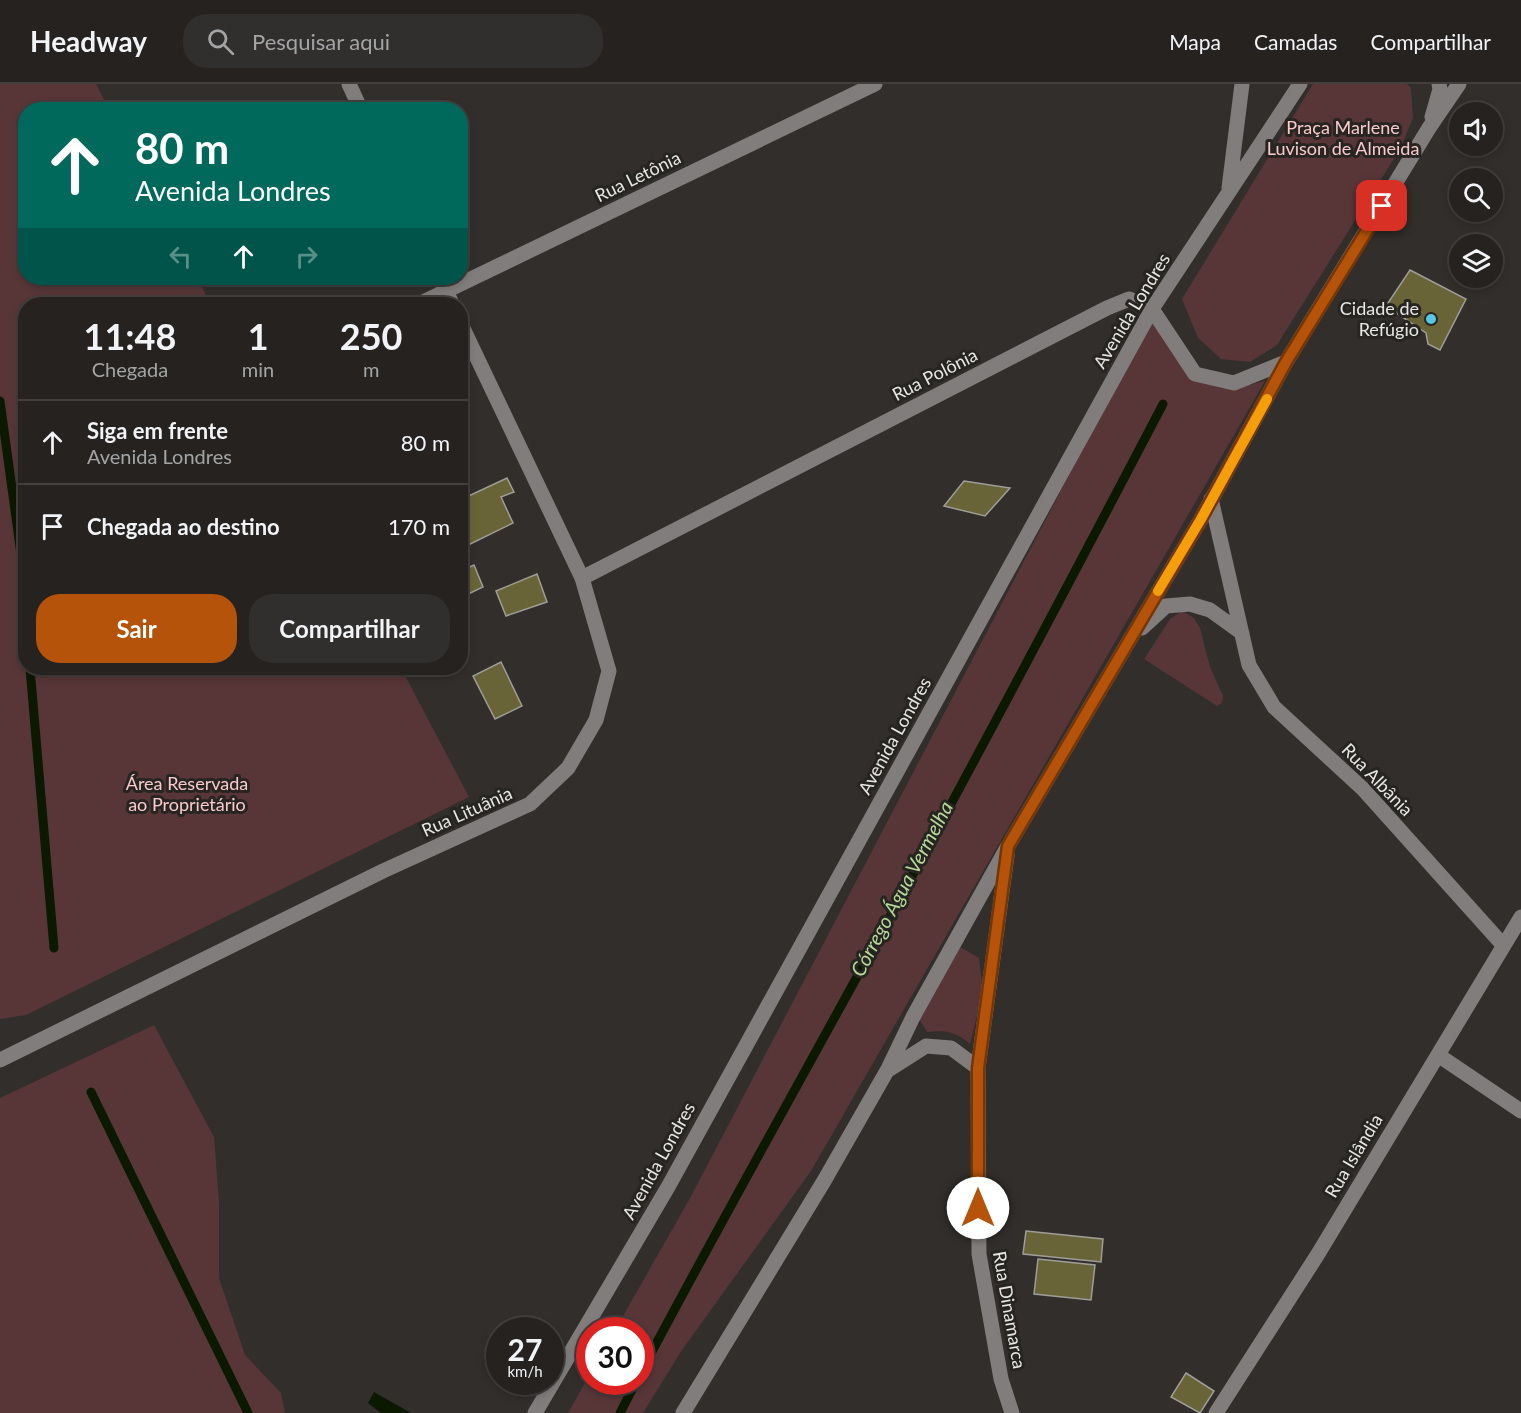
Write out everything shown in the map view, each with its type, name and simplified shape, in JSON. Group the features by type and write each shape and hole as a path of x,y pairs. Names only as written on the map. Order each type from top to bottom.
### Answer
{"street":[{"path":"349,84 357,102"},
{"name":"Rua Letônia","path":"468,280 875,84"},
{"path":"1229,193 1242,84"},
{"name":"Avenida Londres","path":"535,1413 668,1187 1152,309 1300,84"},
{"path":"1429,129 1440,89 1439,84"},
{"path":"683,1413 824,1181 888,1069 913,1017 1008,846 1211,500 1286,362 1459,84"},
{"name":"Rua Polônia","path":"582,578 1107,308 1129,299 1152,309"},
{"path":"1152,309 1195,374 1234,383 1286,362"},
{"name":"Rua Lituânia","path":"0,1060 383,871 530,804 568,768 596,720 609,671 582,578 468,339"},
{"name":"Rua Albânia","path":"1211,500 1249,665 1274,707 1363,789 1503,945"},
{"path":"1131,638 1166,606 1190,603 1210,610 1242,633"},
{"name":"Rua Dinamarca","path":"1008,846 978,1068 979,1254 1001,1380 1012,1413"},
{"name":"Rua Islândia","path":"1216,1413 1318,1254 1521,917"},
{"path":"888,1069 926,1046 951,1048 978,1068"},
{"path":"1438,1055 1521,1111"}],"green space":[{"name":"Área Reservada ao Proprietário","path":"0,84 96,84 105,102 18,102 18,285 201,285 207,297 18,297 18,675 405,675 469,797 26,1015 0,1019"},
{"name":"Praça Marlene Luvison de Almeida","path":"1313,84 1407,84 1411,88 1413,118 1400,149 1277,345 1250,362 1221,359 1198,338 1182,299"},
{"path":"1152,317 1194,379 1236,388 1265,381 811,1171 682,1350 643,1413 568,1413 578,1395 654,1395 654,1317 622,1317 689,1200"},
{"path":"1182,611 1194,618 1200,628 1210,667 1223,696 1222,703 1217,706 1144,659 1170,619"},
{"path":"960,947 979,958 983,992 970,1044 950,1032 927,1032 920,1020"},
{"path":"154,1025 214,1137 219,1202 219,1278 245,1355 281,1393 285,1413 0,1413 0,1098"}],"shaded area":[{"path":"374,1392 411,1413 381,1413 368,1403"}],"building":[{"name":"Cidade de Refúgio","path":"1410,270 1466,299 1440,350 1428,344 1426,333 1386,306"},
{"path":"507,478 514,492 501,497 513,523 468,545 468,496"},
{"path":"964,481 1010,488 985,516 944,506"},
{"path":"474,565 483,587 468,594 468,568"},
{"path":"537,574 547,602 506,616 496,591"},
{"path":"501,662 522,706 495,719 473,676"},
{"path":"1026,1231 1103,1239 1101,1262 1023,1254"},
{"path":"1038,1259 1095,1265 1091,1300 1034,1294"},
{"path":"1186,1373 1214,1391 1200,1413 1171,1397"}],"waterway":[{"path":"0,401 18,532"},
{"name":"Córrego Água Vermelha","path":"654,1348 935,833 1163,404"},
{"path":"31,675 54,948"},
{"path":"91,1092 248,1413"},
{"name":"Córrego Água Vermelha","path":"620,1413 629,1395"}],"slow traffic":[{"path":"1158,591 1201,519 1267,399"}],"place":[{"name":"Cidade de Refúgio","path":"1431,319"}],"route":[{"path":"978,1208 978,1068 1008,846 1201,519 1286,362 1382,206"}]}
